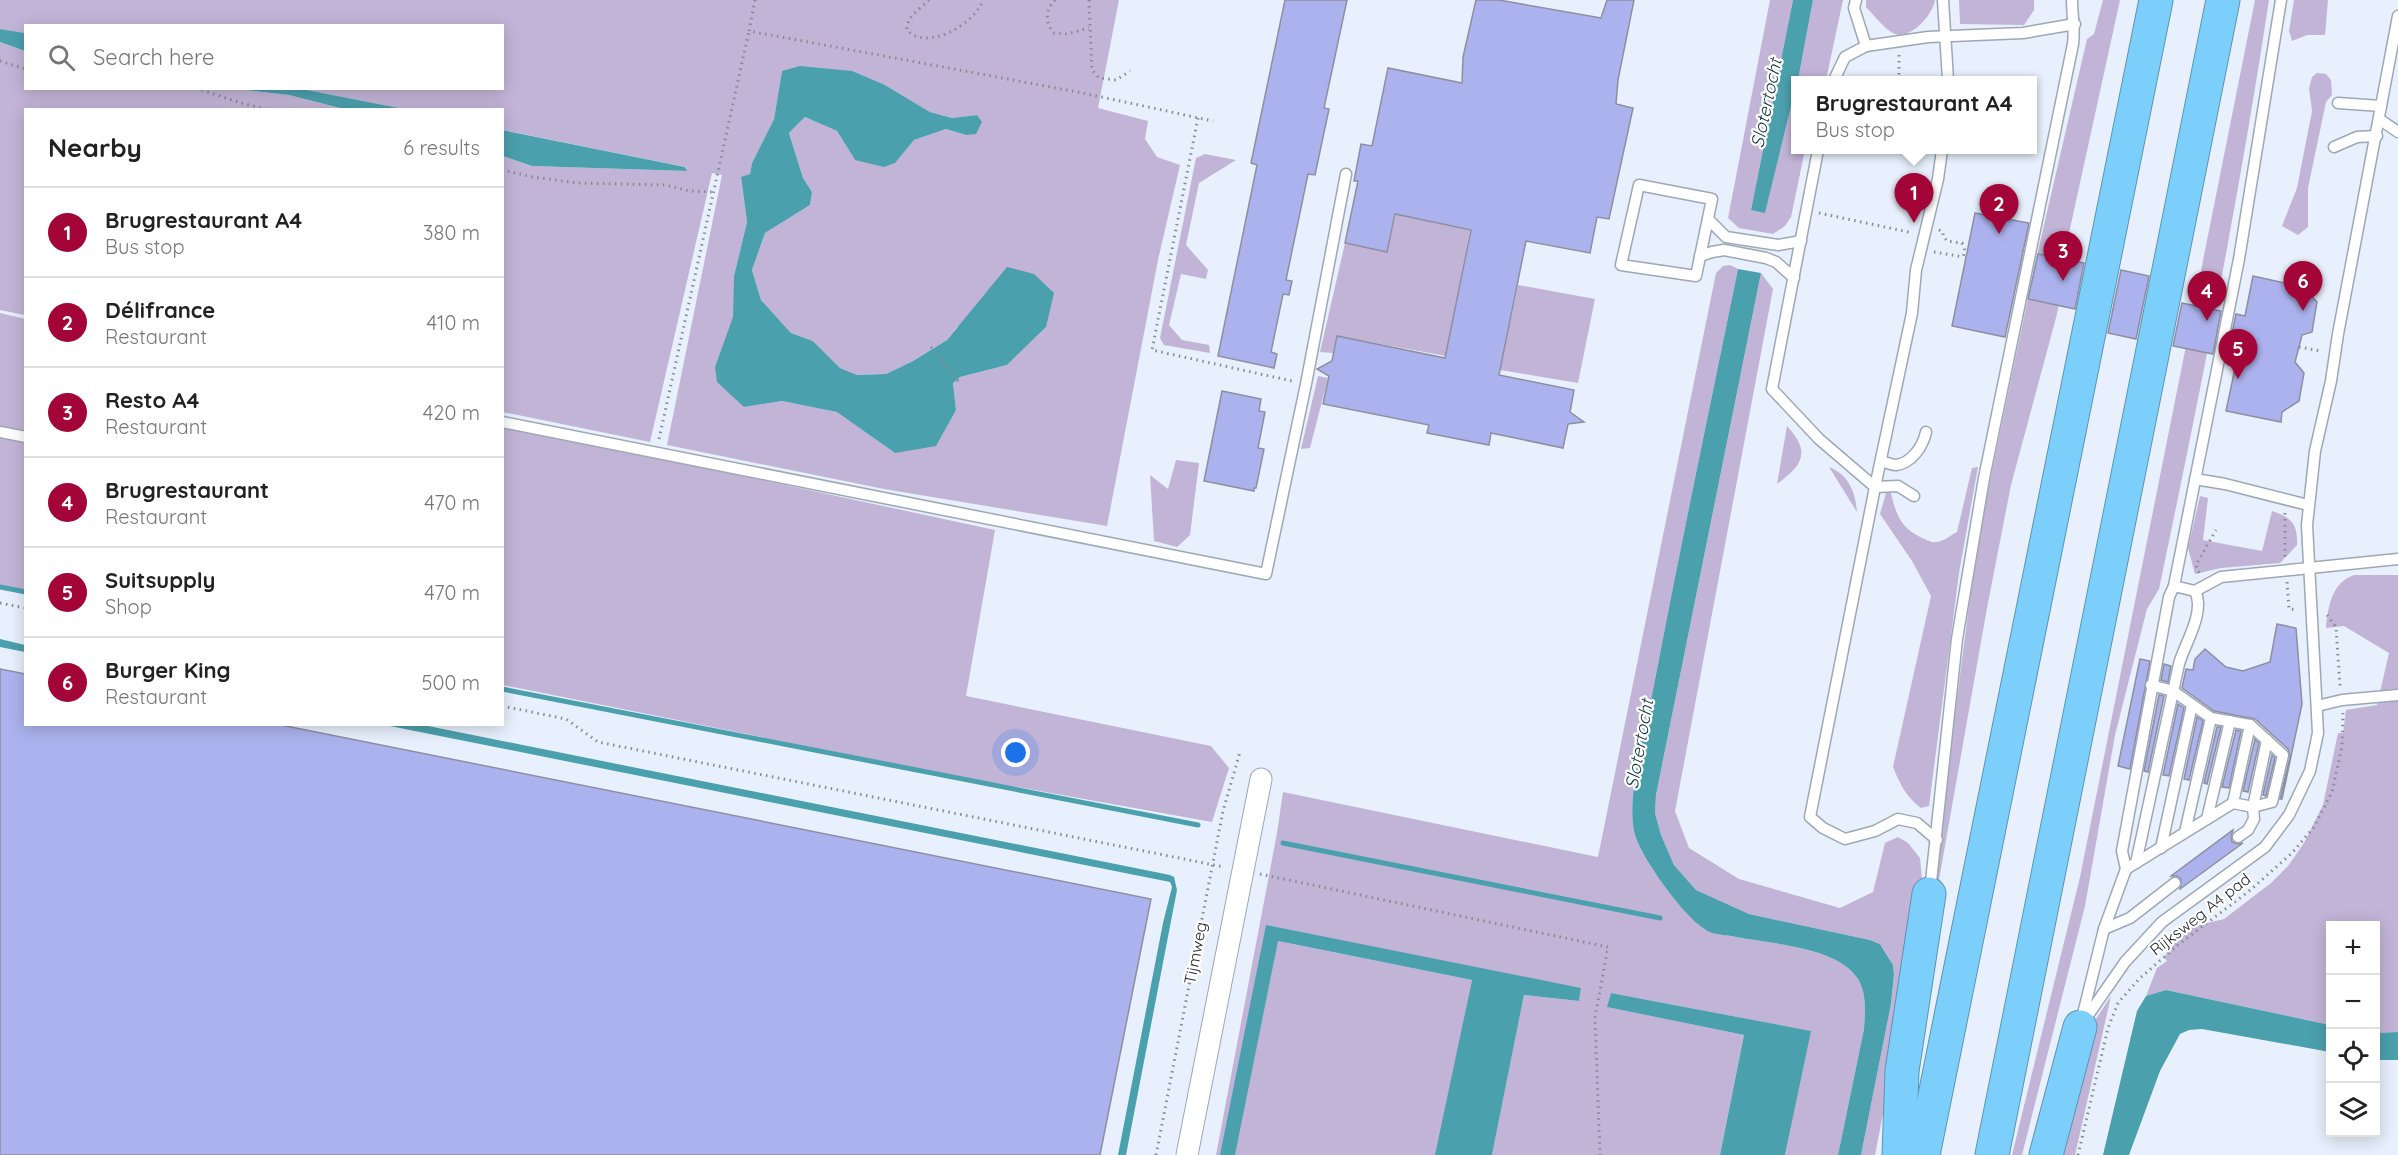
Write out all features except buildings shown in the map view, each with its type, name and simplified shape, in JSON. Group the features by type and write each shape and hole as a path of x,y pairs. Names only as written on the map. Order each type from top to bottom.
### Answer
{"highway":[{"path":"1923,1155 2156,0"},
{"path":"1992,1155 2223,0"},
{"path":"1899,1155 1902,1071 1929,894"},
{"path":"2046,1155 2080,1027"}],"street":[{"name":"Tijmweg","path":"1187,1155 1261,779"}],"lane":[{"path":"1856,0 1854,8 1866,46"},
{"path":"1943,0 1948,76"},
{"path":"2062,0 2074,19"},
{"path":"1929,894 1937,840 1957,639 1984,478 2056,132 2074,19 2072,0"},
{"path":"2131,866 2122,851 2151,685 2169,597 2174,586 2239,259 2281,0"},
{"path":"2080,1027 2125,962 2162,922 2265,847 2289,815 2310,771 2318,734 2308,505 2315,451 2331,381 2398,16"},
{"path":"1836,76 1845,57 1866,46 1944,37 2023,33 2074,19"},
{"path":"2338,103 2381,106"},
{"path":"2379,118 2398,132"},
{"path":"2334,147 2356,136 2377,136"},
{"path":"1817,154 1772,389 1819,439 1875,487 1898,486 1914,496"},
{"path":"1937,840 1917,823 1898,819 1875,831 1845,839 1823,828 1810,817 1912,313 1924,231 1938,179 1941,154"},
{"path":"504,422 1266,574 1306,384 1346,174"},
{"path":"1639,185 1712,199 1708,219 1696,276 1620,265 1639,185"},
{"path":"1708,219 1726,237 1778,245 1801,241"},
{"path":"1700,256 1724,250 1766,258 1776,262 1794,278"},
{"path":"0,432 24,437"},
{"path":"1881,461 1896,465 1909,459 1923,446 1926,432"},
{"path":"2195,479 2225,484 2308,505"},
{"path":"2174,586 2199,589 2221,577 2398,559"},
{"path":"2080,1027 2104,929 2131,866 2181,654 2186,648 2195,617 2199,589"},
{"path":"2131,866 2233,803 2253,807 2272,802 2283,755 2250,725 2211,718 2174,691 2151,685"},
{"path":"2317,706 2342,700 2398,695"},
{"path":"2161,848 2192,705"},
{"path":"2186,832 2211,718"},
{"path":"2207,819 2230,721"},
{"path":"2233,803 2250,725"},
{"path":"2238,837 2248,830 2254,819 2253,807 2267,740"},
{"path":"2104,929 2130,918 2175,883"}],"path":[{"path":"656,452 755,0"},
{"path":"929,0 906,25 907,30 916,38 932,37 961,26 974,16 983,0"},
{"path":"1055,0 1048,11 1047,21 1054,33 1067,34 1089,28"},
{"path":"1089,0 1092,70 1099,78 1116,80 1130,71"},
{"path":"749,31 1071,91 1213,121"},
{"path":"1899,41 1899,75"},
{"path":"0,61 24,68"},
{"path":"202,90 261,108"},
{"path":"1198,118 1152,350 1306,384"},
{"path":"504,170 578,183 666,185 689,191 714,192"},
{"path":"1806,211 1924,231 1942,230 1947,241 1962,243 1965,251 1964,258 1950,255"},
{"path":"931,347 959,382"},
{"path":"2299,347 2335,354"},
{"path":"2199,589 2196,565 2216,530"},
{"path":"0,603 24,608"},
{"name":"Rijksweg A4 pad","path":"2078,1155 2108,1028 2118,1003 2139,979 2178,945 2248,892 2292,853 2314,827 2332,792 2342,747 2344,722 2342,700"},
{"path":"504,706 566,719 598,742 1244,871 1608,947 1595,1018 1600,1155"},
{"name":"Tijmweg","path":"1156,1155 1223,811 1239,752"}],"shaded area":[{"path":"0,0 1119,0 1098,108 1148,121 1145,139 1157,157 1180,165 1158,260 1107,526 884,489 667,445 722,175 712,173 650,442 504,412 504,156 532,166 686,171 686,167 504,130 504,108 399,108 307,90 504,90 504,24 24,24 24,33 0,29","holes":["782,71 885,85 930,112 952,118 977,115 966,135 946,129 914,140 895,162 855,160 837,131 805,117 789,133 803,178 812,192 810,205 765,233 752,270 761,300 791,333 813,341 840,368 857,375 886,374 947,340 957,327 1046,327 1007,365 960,377 953,383 956,410 895,453 838,412 782,401 744,407 715,367 734,317 734,276 747,222 741,178 750,174 752,163 774,119"]},
{"path":"1770,0 1793,0 1751,210 1765,212 1791,106 1791,154 1804,154 1791,217 1785,226 1773,234 1739,228 1728,218"},
{"path":"1813,0 1843,0 1827,76 1799,76"},
{"path":"1866,0 1935,0 1930,12 1920,25 1901,35 1891,32 1884,26 1866,7"},
{"path":"1959,0 2034,0 2034,10 2024,25 1960,24"},
{"path":"2103,0 2120,0 2066,247 2065,268 2057,314 2011,485 1919,993 1970,598 1986,500 2035,264 2087,39 2094,34"},
{"path":"2255,0 2269,0 2218,296 2159,589 2147,609 2115,735 2085,906 2022,1155 2012,1155 2080,877"},
{"path":"2294,0 2328,0 2325,35 2307,35 2292,41 2289,31"},
{"path":"0,42 24,51 24,90 246,90 289,95 340,108 24,108 24,315 0,310"},
{"path":"2317,73 2326,74 2331,80 2332,95 2326,102 2308,188 2308,227 2298,235 2282,226 2297,188 2312,111 2309,88 2312,77"},
{"path":"1205,154 1236,160 1199,183 1186,245 1208,270 1206,279 1181,274 1169,325 1182,340 1209,345 1210,353 1164,345 1160,338 1196,158"},
{"path":"1396,214 1470,230 1446,356 1337,336 1333,353 1320,352 1345,243 1387,252"},
{"path":"1730,265 1738,269 1637,766 1632,804 1633,820 1635,835 1646,859 1666,889 1700,925 1720,934 1820,953 1848,968 1858,979 1864,997 1864,1029 1838,1155 1785,1155 1810,1031 1611,993 1608,1007 1744,1035 1720,1155 1492,1155 1524,995 1579,1001 1581,988 1278,941 1472,980 1436,1155 1216,1155 1283,792 1598,857 1716,273 1723,266"},
{"path":"1761,273 1773,289 1675,811 1689,848 1739,879 1840,908 1873,892 1885,843 1898,837 1908,843 1920,858 1922,879 1915,948 1875,1155 1861,1155 1891,1004 1893,965 1884,950 1880,944 1870,940 1749,914 1696,890 1674,865 1661,835 1655,813 1656,795"},
{"path":"1518,285 1595,299 1578,383 1500,370"},
{"path":"0,313 24,319 24,591 0,586"},
{"path":"1318,376 1328,378 1310,448 1301,449"},
{"path":"504,424 995,530 966,696 1211,746 1229,768 1212,822 950,775 504,685"},
{"path":"1787,426 1799,443 1801,458 1793,471 1777,484"},
{"path":"1176,460 1199,463 1190,535 1177,547 1154,541 1150,475 1168,489"},
{"path":"1829,467 1842,475 1850,485 1857,512"},
{"path":"1978,467 1959,573 1929,806 1921,808 1904,790 1893,767 1931,596 1912,561 1880,514 1887,490 1891,493 1901,520 1909,530 1930,541 1944,540 1957,532 1972,468"},
{"path":"2200,496 2208,498 2203,540 2262,551 2272,511 2292,522 2295,527 2297,545 2280,563 2221,568 2195,574 2188,548"},
{"path":"2354,575 2398,575 2398,1032 2380,1033 2380,921 2326,921 2326,1024 2166,990 2146,996 2157,968 2167,961 2164,957 2186,928 2224,919 2271,883 2288,866 2304,843 2323,805 2338,733 2343,733 2346,710 2377,705 2389,653 2344,626 2326,628 2332,597 2346,579"},
{"path":"2111,996 2075,1155 2056,1155 2092,1025"}],"water":[{"path":"1793,0 1813,0 1799,76 1791,76 1791,106 1765,213 1751,210"},
{"path":"0,29 24,33 24,51 0,42"},
{"path":"800,66 852,71 885,85 930,112 952,118 977,115 982,122 976,134 966,135 946,129 914,140 895,163 884,167 855,160 837,131 805,117 789,133 803,178 812,192 810,205 765,233 752,270 761,300 791,333 813,341 840,368 857,375 886,374 947,340 1007,267 1034,274 1054,293 1046,327 1007,365 960,377 953,383 956,410 936,446 895,453 837,412 782,401 744,407 717,382 715,367 733,317 734,276 747,222 741,177 750,174 752,163 774,119 782,71"},
{"path":"246,90 307,90 399,108 340,108 289,95"},
{"path":"504,130 685,167 687,171 532,166 504,156"},
{"path":"1738,269 1761,273 1656,795 1655,813 1661,835 1674,865 1696,890 1749,914 1870,940 1880,944 1893,965 1891,1004 1861,1155 1838,1155 1864,1029 1864,997 1858,979 1848,968 1820,953 1716,934 1700,926 1666,889 1646,859 1635,835 1632,804 1637,766"},
{"path":"0,639 24,645 24,652 0,647"},
{"path":"390,726 428,726 1174,877 1177,890 1126,1155 1118,1155 1172,887 1170,882"},
{"path":"1266,925 1581,988 1579,1001 1524,995 1492,1155 1435,1155 1472,980 1278,941 1235,1155 1220,1155"},
{"path":"2166,990 2326,1024 2326,1051 2202,1029 2189,1030 2180,1034 2160,1071 2129,1155 2103,1155 2137,1011 2146,996"},
{"path":"1611,993 1811,1031 1785,1155 1720,1155 1744,1035 1607,1007"},
{"path":"2398,1032 2398,1060 2380,1060 2380,1033"}],"waterway":[{"path":"0,587 24,592"},
{"path":"504,689 1198,825"},
{"path":"1283,843 1660,918"}],"place":[{"name":"Brugrestaurant A4","path":"1914,223"},
{"name":"Délifrance","path":"1999,234"},
{"name":"Resto A4","path":"2063,281"},
{"name":"Burger King","path":"2303,311"},
{"name":"Brugrestaurant","path":"2207,321"},
{"name":"Suitsupply","path":"2238,379"}],"water label":[{"name":"Slotertocht","path":"1766,103"},
{"name":"Slotertocht","path":"1639,744"}]}
